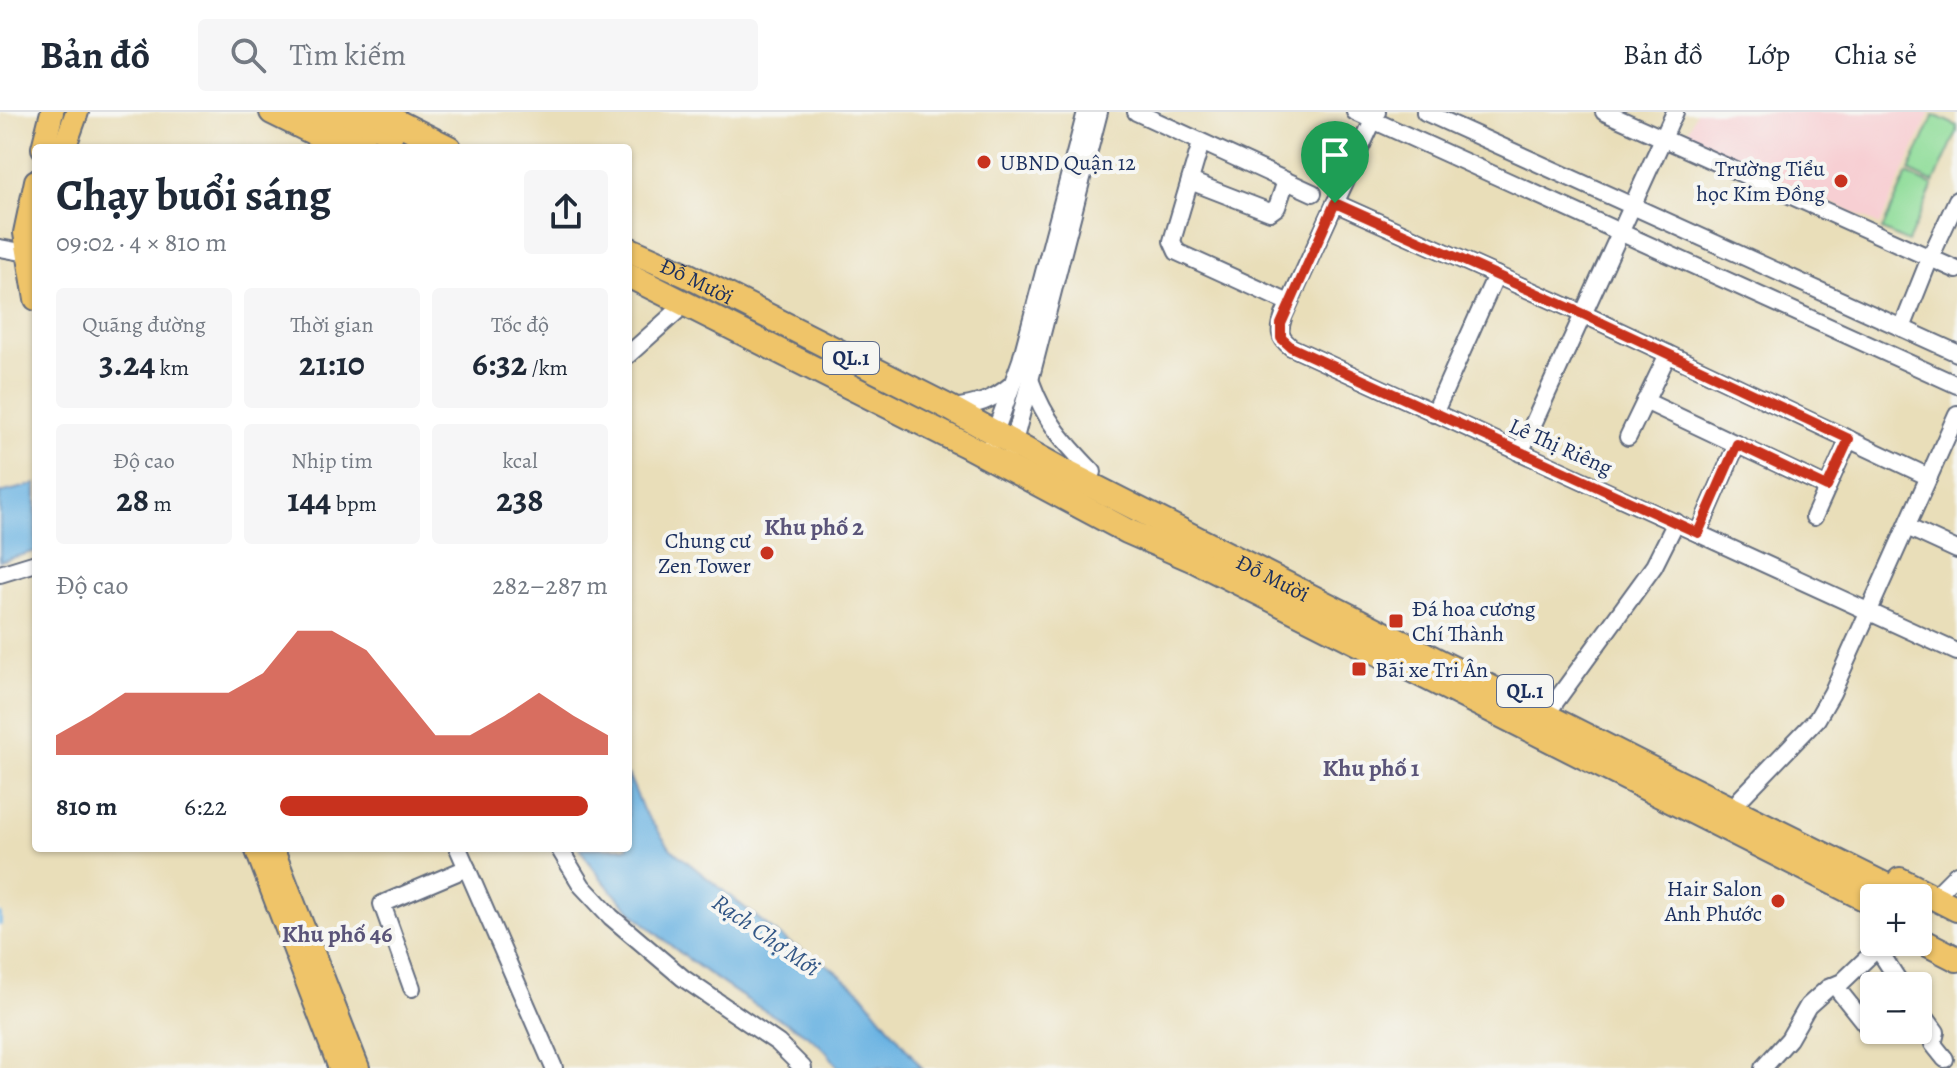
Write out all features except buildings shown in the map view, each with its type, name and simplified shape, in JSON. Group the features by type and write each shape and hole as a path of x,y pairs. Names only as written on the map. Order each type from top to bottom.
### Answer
{"highway":[{"path":"272,112 331,144"},
{"path":"314,112 376,144"},
{"path":"346,112 410,144"},
{"path":"377,112 441,144"},
{"name":"Đỗ Mười","path":"632,249 950,408 1063,471 1627,758 1890,884"},
{"name":"Đỗ Mười","path":"632,277 1127,531 1196,561 1860,896"},
{"name":"QL.1","path":"1063,471 1093,472"},
{"name":"Đỗ Mười","path":"1093,472 1740,799 1894,884"},
{"name":"Đỗ Mười","path":"1127,531 1211,587 1860,910"},
{"name":"Đỗ Mười","path":"1932,902 1957,909"},
{"name":"Đỗ Mười","path":"1932,906 1957,921"},
{"path":"1932,936 1957,944"},
{"path":"1932,940 1957,959"}],"main road":[{"path":"46,144 65,114"},
{"path":"64,144 65,114"},
{"path":"32,200 25,233 32,253"},
{"path":"258,852 346,1061"},
{"path":"273,852 346,1061"}],"street":[{"path":"1005,438 1012,383 1029,330 1086,112"},
{"path":"989,458 1005,438 1031,380 1099,112"},
{"path":"1136,112 1313,193"},
{"path":"1355,112 1375,116 1621,233 1957,385"},
{"path":"1425,112 1957,353"},
{"path":"1604,112 1957,270"},
{"path":"1520,453 1675,112"},
{"path":"1201,143 1172,241 1177,252 1289,303 1375,116"},
{"path":"1190,181 1270,212 1277,207 1286,181"},
{"path":"1902,328 1957,200"},
{"path":"1335,203 1583,314 1929,477"},
{"path":"0,248 32,253"},
{"path":"1434,414 1496,275"},
{"name":"Lê Thị Riêng","path":"1289,303 1281,324 1281,338 1291,347 1957,652"},
{"path":"632,351 685,304"},
{"path":"1628,437 1668,354"},
{"path":"1031,380 1040,407 1054,431 1093,472"},
{"path":"950,408 978,405 992,399 1012,383"},
{"path":"1645,401 1827,487"},
{"path":"1740,799 1817,719 1832,693 1957,414"},
{"path":"1814,517 1849,439"},
{"path":"1698,533 1737,444"},
{"path":"1553,705 1654,566 1676,522"},
{"path":"1907,527 1957,550"},
{"path":"0,574 32,564"},
{"path":"460,852 554,1068"},
{"path":"561,852 582,886 611,917 683,978 778,1043 803,1068"},
{"path":"412,988 382,904 467,868"},
{"path":"1932,891 1957,874"},
{"path":"1763,1068 1789,1039 1808,1006 1842,982 1870,956"},
{"path":"1835,986 1860,1017"},
{"path":"1932,1026 1936,1032 1933,1044 1945,1059"}],"shaded area":[{"name":"Trường Tiểu học Kim Đồng","path":"1696,112 1930,113 1880,225 1685,137"}],"green space":[{"path":"1934,115 1957,126 1957,132 1934,183 1909,171"},
{"path":"1907,174 1933,186 1908,242 1882,230"}],"water":[{"path":"32,485 32,552 0,561 0,493"},
{"name":"Rạch Chợ Mới","path":"632,784 643,810 671,849 788,942 829,966 861,992 922,1068 838,1068 811,1038 752,1003 657,934 595,871 583,852 632,852"}],"waterway":[{"path":"0,914 0,924"}],"place":[{"name":"UBND Quận 12","path":"984,162"},
{"name":"Trường Tiểu học Kim Đồng","path":"1841,181"},
{"name":"Chung cư Zen Tower","path":"767,553"},
{"name":"Đá hoa cương Chí Thành","path":"1396,621"},
{"name":"Bãi xe Tri Ân","path":"1359,669"},
{"name":"Hair Salon Anh Phước","path":"1778,901"}],"district":[{"name":"Khu phố 2","path":"814,527"},
{"name":"Khu phố 1","path":"1371,768"},
{"name":"Khu phố 46","path":"337,934"}],"route":[{"path":"1335,203 1583,314 1849,439 1827,487 1737,444 1698,533 1291,347 1281,338 1281,324 1335,203"}]}
